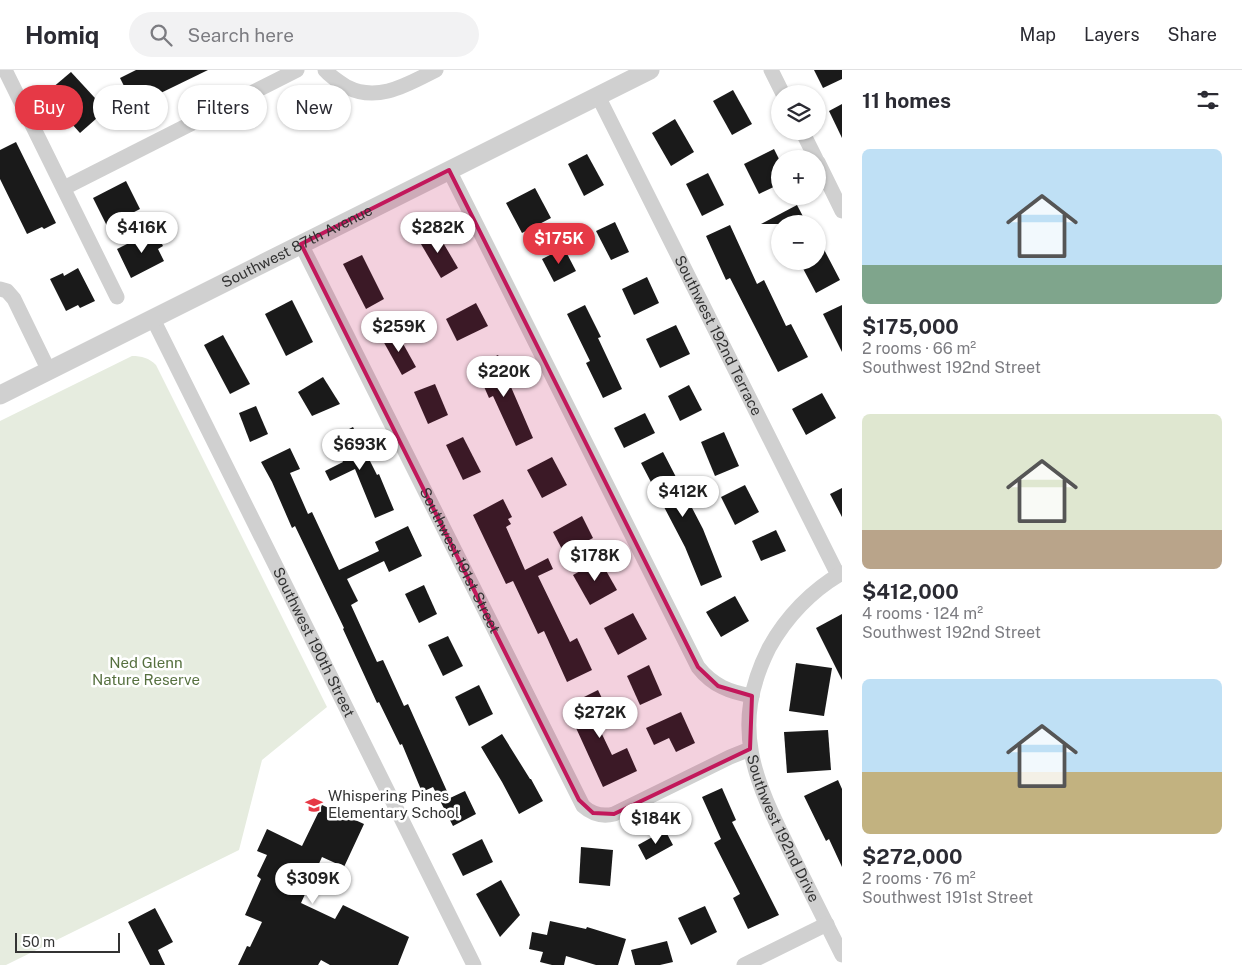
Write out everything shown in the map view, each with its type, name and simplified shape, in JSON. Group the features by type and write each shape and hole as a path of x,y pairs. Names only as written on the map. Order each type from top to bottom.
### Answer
{"street":[{"path":"5,70 118,297"},
{"path":"64,188 297,70"},
{"path":"325,70 335,79 352,89 371,94 401,88 436,70"},
{"name":"Southwest 87th Avenue","path":"0,396 650,70"},
{"path":"771,70 778,85"},
{"name":"Southwest 192nd Terrace","path":"598,96 840,574"},
{"path":"449,170 698,667 718,686 752,696"},
{"path":"826,178 842,211"},
{"name":"Southwest 191st Street","path":"301,244 579,800 588,811 608,816 619,812 750,749"},
{"path":"1,289 7,291 14,300 49,371"},
{"name":"Southwest 190th Street","path":"152,319 474,965"},
{"name":"Southwest 192nd Drive","path":"840,574 816,590 784,625 766,656 752,696 749,729 754,770 764,796 842,955"},
{"path":"744,965 827,924"}],"highlighted area":[{"path":"449,170 698,667 718,686 752,696 750,749 614,814 593,813 579,800 301,244"}],"green space":[{"name":"Ned Glenn Nature Reserve","path":"132,356 145,358 156,365 327,707 262,760 239,850 6,965 0,965 0,421"}],"building":[{"path":"136,70 208,70 168,89 168,85 124,85 120,78"},
{"path":"814,70 842,70 842,79 826,87 822,85"},
{"path":"71,72 83,85 56,85"},
{"path":"83,85 93,96 93,122 80,133 77,130 83,130"},
{"path":"733,90 752,124 732,135 713,101"},
{"path":"842,104 842,138 829,111"},
{"path":"675,119 694,152 671,166 652,133"},
{"path":"16,142 56,223 27,234 0,179 0,150"},
{"path":"771,150 771,188 759,194 744,164"},
{"path":"587,154 604,185 584,196 568,164"},
{"path":"708,173 724,205 702,216 686,184"},
{"path":"126,181 140,209 107,226 93,198"},
{"path":"535,188 551,218 522,233 506,203"},
{"path":"797,205 802,215 778,215"},
{"path":"771,219 771,224 761,224"},
{"path":"615,222 629,252 611,260 596,231"},
{"path":"730,225 757,284 764,280 786,326 791,324 808,357 778,372 730,278 726,280 706,236"},
{"path":"435,229 458,268 441,278 418,239"},
{"path":"155,230 163,246 158,249 164,261 131,278 117,249"},
{"path":"564,248 576,271 554,282 542,259"},
{"path":"826,253 840,280 816,293 804,270 826,270"},
{"path":"362,255 384,299 366,309 343,264"},
{"path":"78,268 95,301 80,308 78,305 66,311 50,279 63,273 64,276"},
{"path":"647,277 659,303 634,315 622,289"},
{"path":"292,300 313,342 286,356 265,314"},
{"path":"476,303 488,326 457,341 446,319"},
{"path":"585,305 601,337 598,338 622,389 603,398 586,363 590,361 567,314"},
{"path":"842,305 842,352 823,314"},
{"path":"676,325 690,354 660,368 646,339"},
{"path":"396,331 416,367 402,375 382,339"},
{"path":"223,335 250,384 230,394 204,345"},
{"path":"498,355 513,386 511,387 533,438 516,446 493,396 489,398 475,366"},
{"path":"323,377 340,404 312,416 298,392"},
{"path":"435,384 448,415 428,424 414,392"},
{"path":"689,385 702,410 680,421 668,396"},
{"path":"822,393 836,418 806,435 792,409"},
{"path":"256,406 268,434 250,442 239,413"},
{"path":"645,413 655,433 624,448 614,428"},
{"path":"353,427 377,475 379,474 394,510 375,518 355,469 330,481 325,471 343,462 331,438"},
{"path":"724,432 739,466 715,476 701,442"},
{"path":"463,437 481,472 463,480 446,445"},
{"path":"290,448 300,469 290,473 308,514 312,512 339,570 379,551 375,542 408,526 422,556 389,572 384,561 347,579 358,601 351,605 377,662 383,660 404,706 408,704 450,798 465,791 476,814 453,826 433,787 422,792 402,744 400,745 379,702 377,703 344,628 295,526 292,528 261,462"},
{"path":"663,452 703,529 722,577 701,586 685,547 641,463"},
{"path":"552,457 567,485 542,498 527,470"},
{"path":"745,485 759,512 735,525 721,497"},
{"path":"842,488 842,517 830,494"},
{"path":"503,499 512,517 508,519 511,524 506,527 525,570 548,558 553,569 538,576 570,642 577,638 592,670 567,682 544,631 538,634 513,581 506,584 473,515"},
{"path":"582,516 593,538 564,553 553,532"},
{"path":"776,530 786,551 761,561 752,541"},
{"path":"600,560 617,590 590,605 573,575"},
{"path":"424,585 437,614 419,623 405,594"},
{"path":"735,596 749,621 721,637 706,612"},
{"path":"633,613 647,639 618,655 604,628"},
{"path":"842,614 842,680 816,628"},
{"path":"448,636 463,666 443,676 428,645"},
{"path":"796,663 832,668 824,716 789,711"},
{"path":"649,665 662,695 640,705 627,676"},
{"path":"479,685 493,714 469,726 455,697"},
{"path":"598,690 614,723 600,730 612,755 627,748 637,771 603,787 566,706"},
{"path":"681,712 695,743 676,752 669,738 654,745 646,728"},
{"path":"828,730 831,770 787,773 784,732"},
{"path":"502,734 543,801 519,814 481,747"},
{"path":"838,780 842,789 842,867 829,839 826,841 804,796"},
{"path":"722,788 736,820 732,822 779,915 748,929 733,898 740,894 714,843 721,839 702,797"},
{"path":"322,805 364,824 344,867 322,857 301,903 335,919 343,905 409,937 398,965 330,965 321,960 318,965 238,965 247,946 250,947 262,922 245,915 261,879 257,876 267,855 257,851 267,829 302,846"},
{"path":"665,830 673,845 646,860 638,845"},
{"path":"482,839 493,862 463,876 452,854"},
{"path":"581,847 613,850 610,886 579,883"},
{"path":"501,880 520,915 500,937 476,894"},
{"path":"705,906 717,932 691,945 678,918"},
{"path":"155,908 173,942 158,950 165,965 150,965 128,922"},
{"path":"550,921 586,929 587,927 626,939 618,965 596,965 566,956 564,965 540,962 543,952 529,949 532,932 547,935"},
{"path":"667,941 673,962 660,965 635,965 631,950"}],"place":[{"name":"Whispering Pines Elementary School","path":"314,805"}]}
